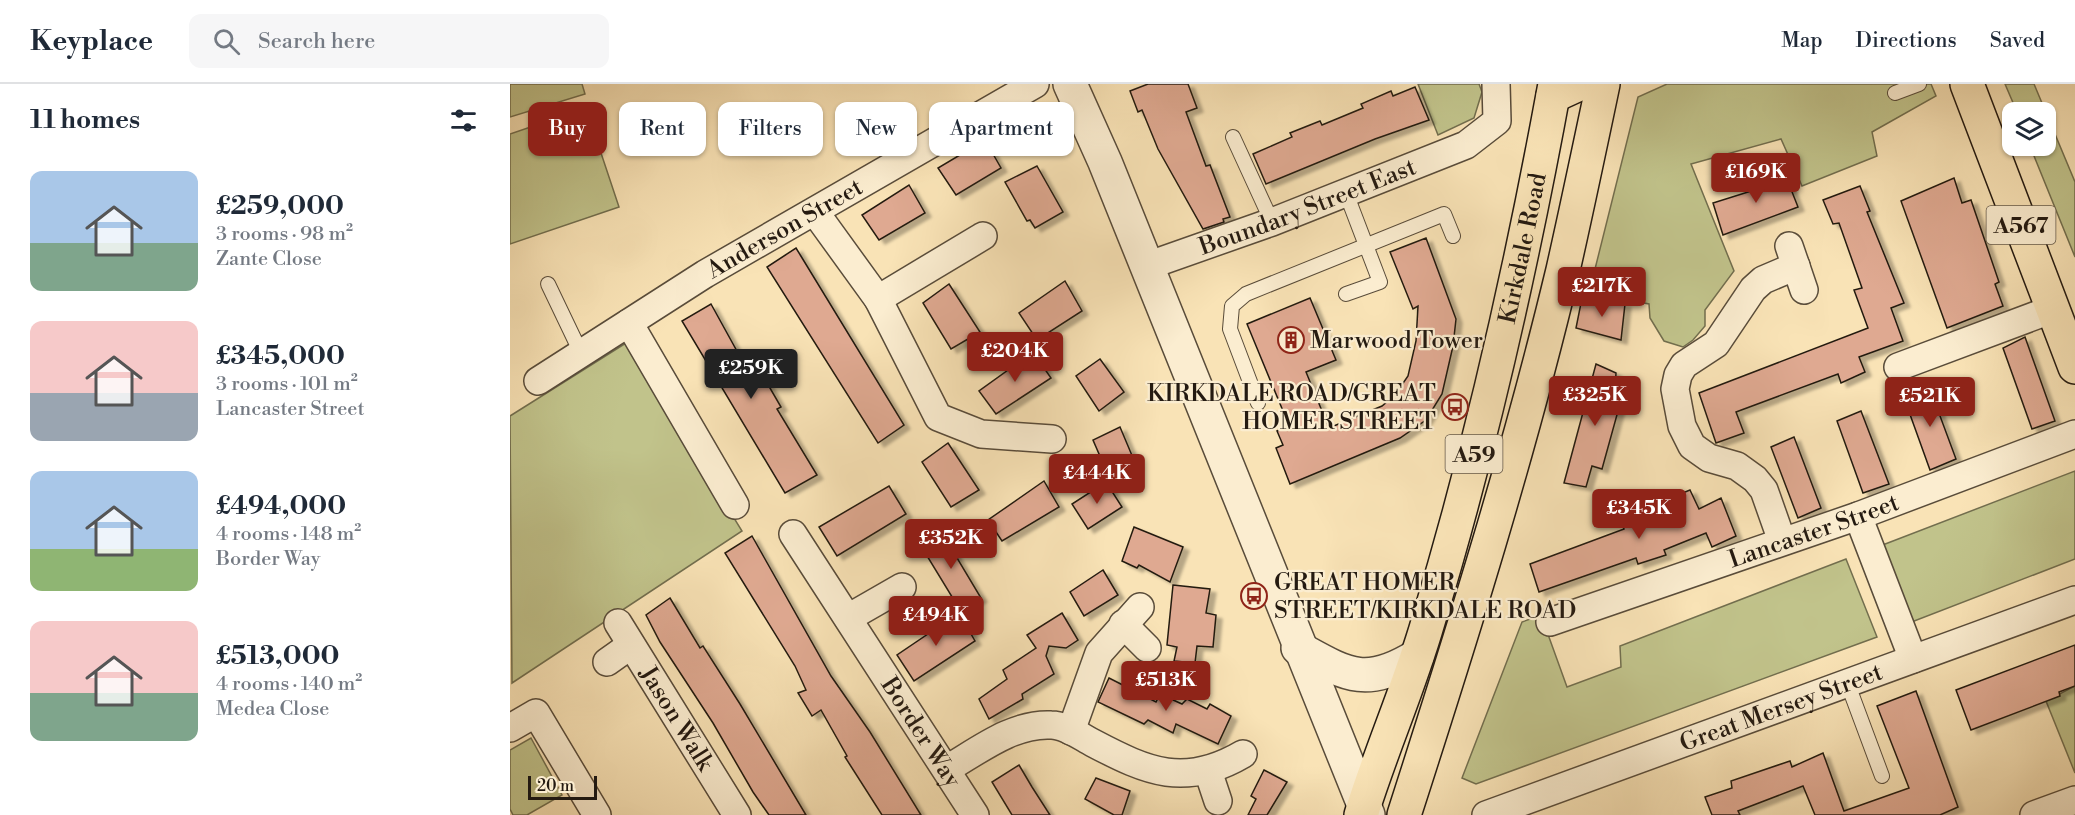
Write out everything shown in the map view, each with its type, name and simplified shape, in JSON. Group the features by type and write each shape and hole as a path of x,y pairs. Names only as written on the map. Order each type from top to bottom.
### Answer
{"main road":[{"name":"Kirkdale Road","path":"1404,815 1516,447 1562,271 1604,84"},
{"name":"A567","path":"1967,84 2075,367"},
{"name":"Kirkdale Road","path":"1364,811 1417,656 1477,443 1562,88"}],"street":[{"name":"Anderson Street","path":"538,381 705,274 1035,84"},
{"path":"1070,84 1147,266 1364,811"},
{"name":"Boundary Street East","path":"1147,266 1272,222 1466,145 1497,121 1496,84"},
{"path":"815,212 878,299 938,417 981,434 1052,439"},
{"path":"878,299 983,236"},
{"path":"1782,541 1764,490 1755,479 1747,471 1709,458 1692,446 1682,426 1675,389 1678,375 1684,365 1716,344 1753,289 1763,280 1796,268"},
{"path":"1898,367 2053,309"},
{"path":"629,323 735,505"},
{"name":"Lancaster Street","path":"1550,622 1858,516 2075,434"},
{"path":"1858,516 1913,659"},
{"name":"Border Way","path":"793,534 975,815"},
{"path":"848,618 902,587"},
{"name":"Great Mersey Street","path":"1486,815 2075,600"},
{"path":"1071,731 1099,653 1132,616 1147,648"},
{"name":"Jason Walk","path":"607,662 624,634 736,815"},
{"path":"1298,648 1341,672 1354,675 1386,672 1417,656"},
{"path":"510,728 536,713 597,815"},
{"path":"947,770 1016,730 1052,724 1071,731 1121,758 1157,771 1180,773 1208,771 1243,754"},
{"path":"1208,771 1218,801"},
{"path":"2034,815 2075,800"}],"lane":[{"path":"1894,93 1919,84"},
{"path":"1233,137 1272,222"},
{"path":"1346,294 1380,282 1347,193"},
{"path":"1258,403 1230,329 1232,306 1246,294 1365,243 1444,214 1453,236"},
{"path":"548,284 581,353"},
{"path":"1847,682 1882,776"}],"green space":[{"path":"510,84 582,84 585,94 559,102 528,102 528,111 510,117"},
{"path":"1418,84 1479,84 1482,92 1474,118 1438,135"},
{"path":"1667,84 1931,84 1936,96 1872,132 1877,156 1802,186 1781,139 1691,164 1734,271 1705,310 1705,326 1693,340 1683,347 1664,341 1650,318 1649,304 1589,293 1638,97"},
{"path":"2005,84 2034,84 2042,102 2013,102"},
{"path":"528,128 528,156 602,156 619,207 510,244 510,134"},
{"path":"2056,137 2075,182 2075,257 2034,156 2056,156"},
{"path":"626,343 742,531 512,683 510,416"},
{"path":"2075,471 2075,559 1909,623 1880,546"},
{"path":"1846,559 1877,637 1476,784 1462,778 1522,622 1541,615 1567,687 1621,667 1620,646"},
{"path":"2075,686 2075,773 2046,701"},
{"path":"531,738 562,795 527,815 513,815 510,809 510,750"}],"building":[{"path":"1148,84 1188,84 1197,108 1186,112 1206,166 1210,165 1230,217 1223,219 1224,222 1203,229 1158,149 1142,110 1138,112 1130,91"},
{"path":"1415,87 1429,120 1375,139 1266,184 1253,154 1292,137 1290,133 1320,121 1322,125 1363,108 1361,104 1391,91 1393,96"},
{"path":"958,156 994,156 1001,168 956,195 938,168"},
{"path":"1037,166 1063,212 1035,228 1030,220 1027,221 1005,182"},
{"path":"1783,169 1798,207 1723,235 1713,203 1764,187 1761,178"},
{"path":"1954,178 1962,203 1971,200 1999,282 1995,284 2003,306 1947,328 1901,201"},
{"path":"909,185 925,213 879,240 862,215"},
{"path":"1860,186 1870,211 1867,212 1904,303 1891,308 1903,341 1859,357 1865,372 1841,383 1838,374 1736,412 1744,433 1716,443 1699,393 1868,328 1854,290 1862,288 1839,223 1833,224 1823,200"},
{"path":"1426,238 1456,319 1453,346 1442,394 1426,420 1400,438 1290,484 1276,448 1283,445 1277,431 1286,427 1281,412 1283,411 1247,324 1310,298 1336,360 1306,372 1329,428 1382,406 1395,395 1408,376 1416,341 1418,306 1413,309 1390,252"},
{"path":"796,248 904,425 878,443 767,267"},
{"path":"1065,281 1082,311 1037,340 1019,313"},
{"path":"949,284 980,332 951,349 923,303"},
{"path":"1582,298 1625,304 1621,340 1576,328"},
{"path":"711,304 743,362 752,357 781,407 777,409 817,475 785,493 682,321"},
{"path":"2025,337 2055,421 2032,429 2003,348"},
{"path":"1033,352 1051,378 996,414 979,391"},
{"path":"1100,359 1124,392 1099,411 1076,376"},
{"path":"1596,364 1616,373 1615,390 1623,393 1602,469 1592,466 1586,487 1564,483"},
{"path":"1930,389 1956,459 1930,470 1903,395"},
{"path":"1861,411 1889,484 1863,493 1837,421"},
{"path":"1120,427 1136,465 1109,477 1093,440"},
{"path":"1794,437 1821,508 1798,518 1771,447"},
{"path":"948,443 979,490 951,507 922,462"},
{"path":"1044,481 1059,507 1002,541 988,520"},
{"path":"1106,482 1122,507 1088,529 1072,504"},
{"path":"889,486 906,514 837,556 819,527"},
{"path":"1690,490 1699,509 1721,498 1736,536 1712,547 1706,533 1664,550 1666,555 1638,564 1636,558 1539,592 1530,564 1624,529 1623,525 1650,516 1645,508"},
{"path":"1134,527 1183,547 1170,582 1139,565 1137,568 1122,561"},
{"path":"946,531 959,549 954,553 981,598 960,610 921,546"},
{"path":"752,536 831,676 870,732 921,815 882,815 845,757 847,756 821,710 812,716 798,693 806,690 795,666 725,553"},
{"path":"1103,570 1118,595 1084,616 1070,592"},
{"path":"1173,585 1210,589 1206,613 1216,615 1213,647 1197,646 1195,663 1174,661 1177,647 1167,645"},
{"path":"670,598 700,648 703,646 740,704 806,815 769,815 753,792 713,723 660,642 646,615"},
{"path":"959,613 975,641 914,681 897,655"},
{"path":"1062,613 1078,640 1066,648 1049,646 1046,656 1054,674 1022,694 1023,699 989,719 979,699 1007,679 1003,670 1036,648 1027,635"},
{"path":"2075,645 2075,686 2059,692 2060,696 1971,730 1956,690"},
{"path":"1109,678 1156,702 1160,694 1182,704 1187,699 1207,709 1210,704 1231,716 1218,744 1176,724 1173,733 1148,720 1144,724 1098,702"},
{"path":"1916,691 1958,807 1940,815 1815,815 1803,786 1738,811 1740,815 1712,815 1705,797 1732,788 1731,781 1790,761 1792,767 1823,753 1844,811 1909,788 1877,706"},
{"path":"1019,765 1050,815 1012,815 992,782"},
{"path":"1264,770 1287,782 1267,815 1248,815 1256,799 1251,796"},
{"path":"1096,778 1130,791 1122,815 1114,815 1085,799"}],"place":[{"name":"Marwood Tower","path":"1291,340"},
{"name":"KIRKDALE ROAD/GREAT HOMER STREET","path":"1455,407"},
{"name":"GREAT HOMER STREET/KIRKDALE ROAD","path":"1254,596"}]}
